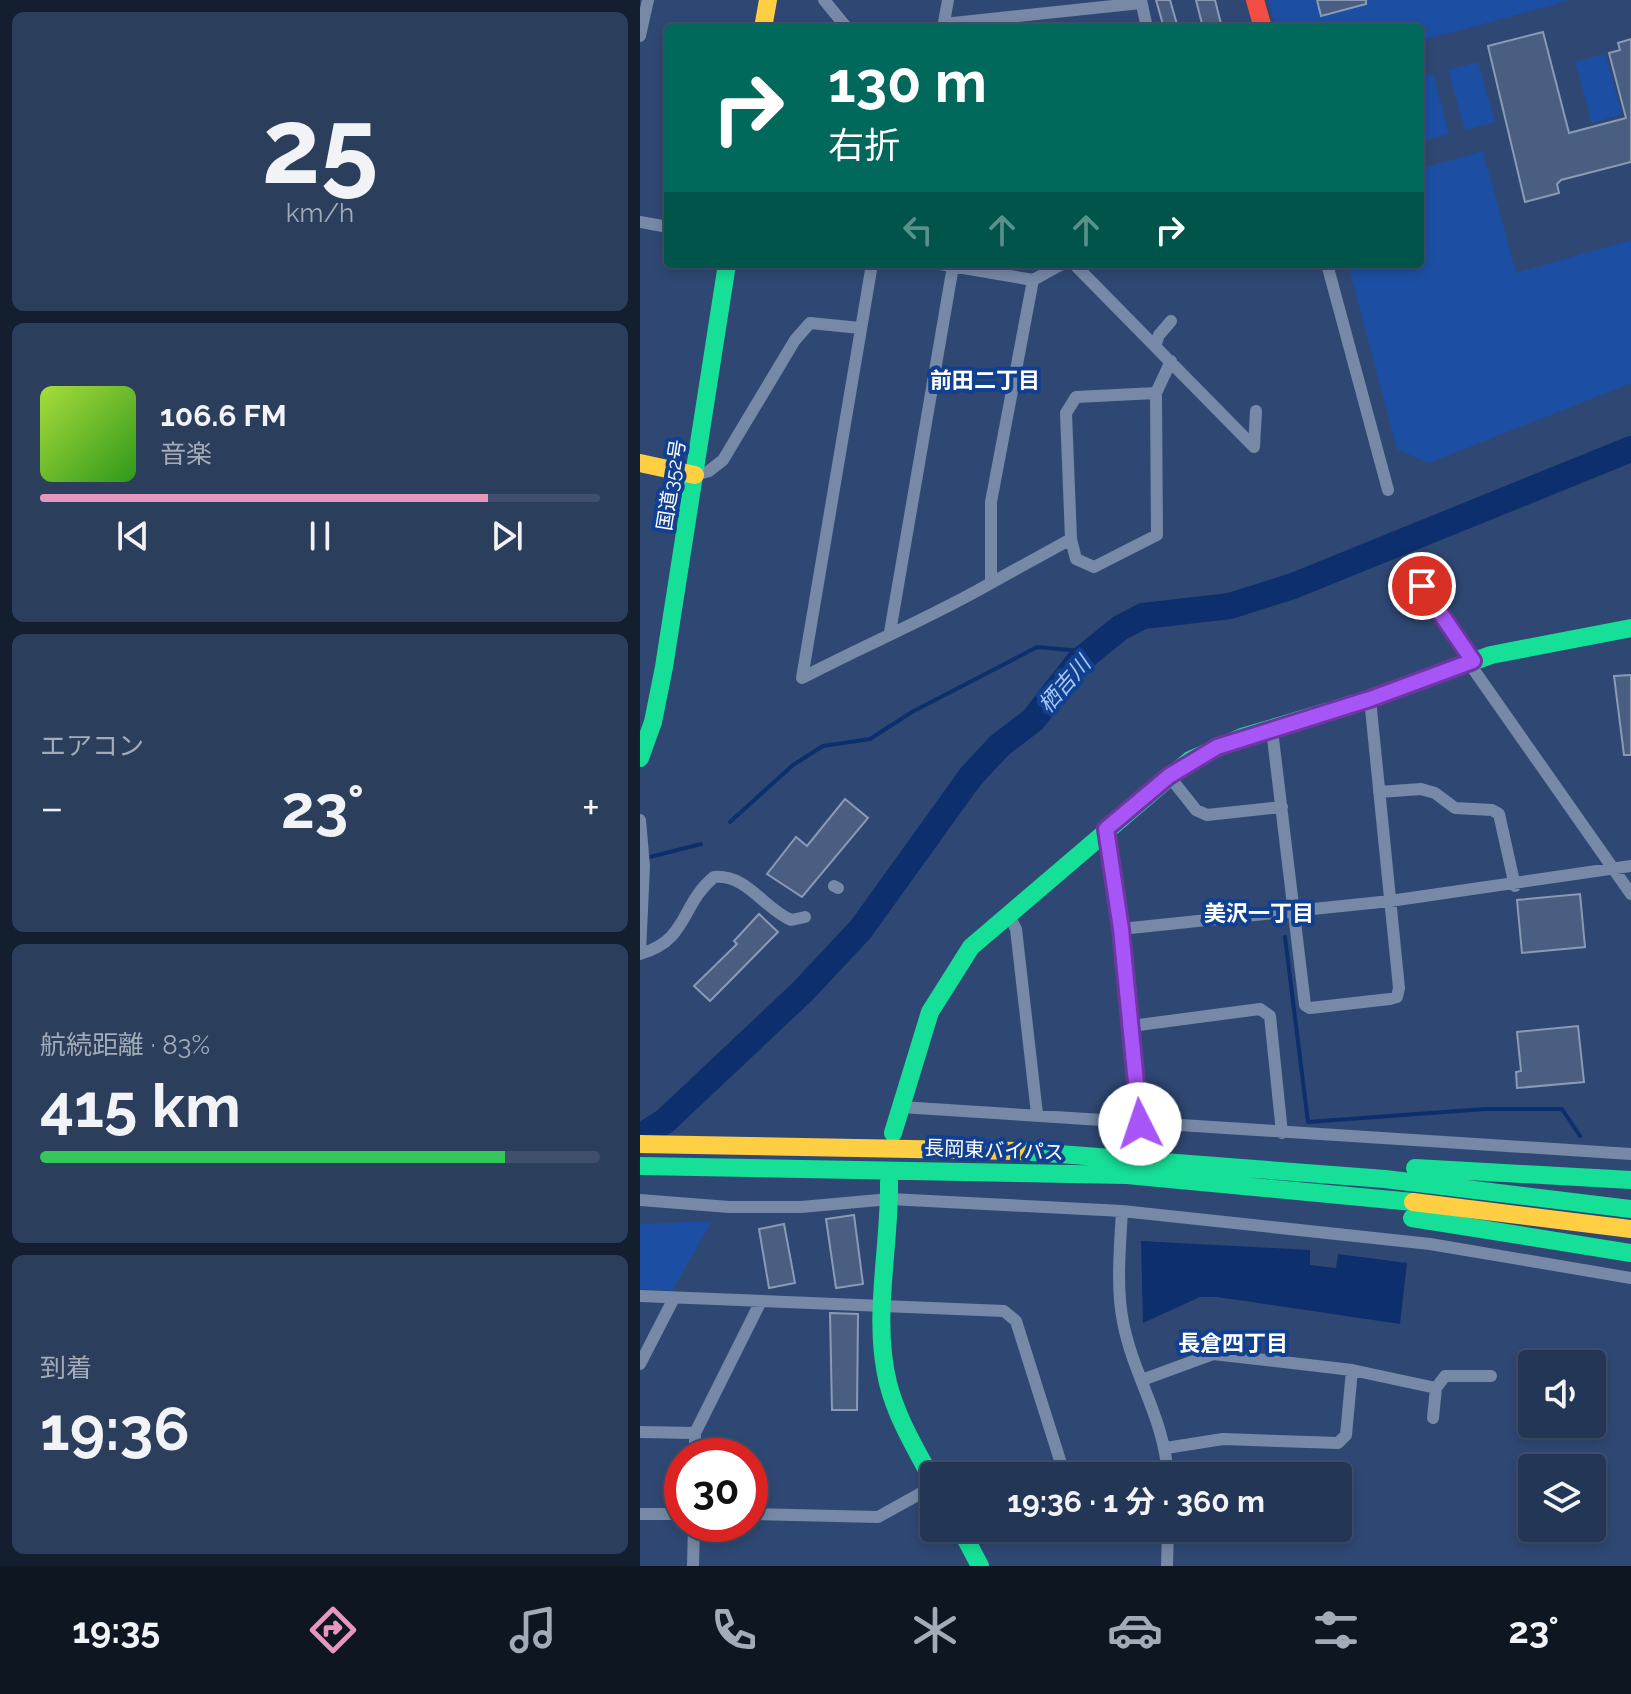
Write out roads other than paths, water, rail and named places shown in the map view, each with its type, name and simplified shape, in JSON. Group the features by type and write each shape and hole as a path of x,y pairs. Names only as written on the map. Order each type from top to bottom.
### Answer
{"main road":[{"path":"764,24 768,0"},
{"path":"1255,0 1262,24"},
{"name":"国道352号","path":"640,758 653,722 664,667 726,268"},
{"path":"640,463 695,475"},
{"path":"893,1133 916,1044 950,971 971,947 1169,776 1217,747 1370,699 1471,662 1631,628"},
{"name":"長岡東バイパス","path":"640,1144 927,1148 1277,1169 1631,1209"},
{"name":"長岡東バイパス","path":"640,1166 1127,1175 1425,1203 1631,1229"},
{"path":"1277,1169 1496,1170 1631,1180"},
{"path":"1028,1173 1354,1209 1631,1253"},
{"path":"889,1190 882,1348 888,1383 924,1462"},
{"path":"967,1542 980,1566"}],"street":[{"path":"640,36 648,0"},
{"path":"824,0 844,24"},
{"path":"943,24 948,0"},
{"path":"959,24 1141,1 1146,24"},
{"path":"640,222 664,226"},
{"path":"871,268 802,678 890,632 934,616 1071,539"},
{"path":"890,632 946,268"},
{"path":"963,268 1033,280 1055,268"},
{"path":"1078,268 1254,447 1256,411"},
{"path":"1328,268 1388,490"},
{"path":"991,583 991,502 1033,280"},
{"path":"1155,346 1159,335 1171,321"},
{"path":"695,475 709,471 723,460 795,340 810,323 860,328"},
{"path":"1156,393 1076,397 1066,413 1071,539 1076,559 1094,567 1157,535 1156,393 1171,361"},
{"path":"1422,586 1631,894"},
{"path":"1272,730 1302,998 1310,1008 1397,997 1399,988 1370,699"},
{"path":"1169,776 1196,810 1207,815 1282,807"},
{"path":"1379,792 1421,789 1435,793 1455,808 1492,810 1499,814 1515,886"},
{"path":"640,820 643,859 640,953 669,943 700,892 714,877 727,876 740,881 791,920 805,917"},
{"path":"1106,829 1121,929 1140,1124"},
{"path":"1121,929 1515,886 1631,866"},
{"path":"1009,916 1016,929 1037,1114"},
{"path":"1131,1026 1260,1009 1270,1016 1282,1133"},
{"path":"901,1107 1282,1133 1499,1143 1631,1154"},
{"path":"640,1200 743,1207 801,1207 889,1190 1430,1244 1631,1278"},
{"path":"1122,1211 1123,1320 1166,1448 1167,1462"},
{"path":"640,1296 1004,1311 1011,1315 1060,1462"},
{"path":"640,1364 674,1298"},
{"path":"695,1438 761,1301"},
{"path":"1142,1380 1213,1354 1352,1370 1436,1388"},
{"path":"1166,1448 1223,1439 1338,1443 1346,1435 1352,1370"},
{"path":"1433,1418 1436,1388 1445,1376 1491,1376"},
{"path":"640,1432 695,1433"},
{"path":"768,1514 878,1517 920,1492"},
{"path":"640,1514 664,1514"},
{"path":"693,1566 694,1542"},
{"path":"1167,1566 1168,1542"}],"waterway":[{"name":"栖吉川","path":"640,1137 665,1121 802,992 861,929 971,776 1000,745 1033,720 1078,662 1120,628 1143,616 1230,606 1293,586 1631,449"},
{"path":"730,822 793,765 823,746 870,739 912,712 1037,647 1093,652"},
{"path":"646,858 701,844"},
{"path":"1285,937 1308,1122 1485,1109 1562,1109 1580,1136"}],"district":[{"name":"前田二丁目","path":"985,380"},
{"name":"美沢一丁目","path":"1259,913"},
{"name":"長倉四丁目","path":"1233,1343"}]}
